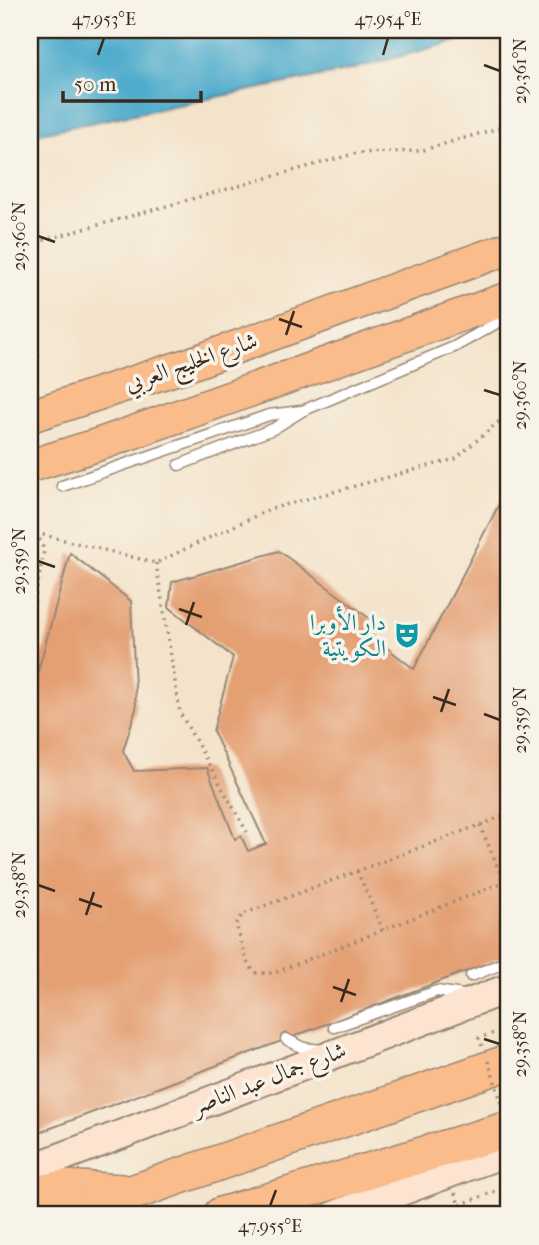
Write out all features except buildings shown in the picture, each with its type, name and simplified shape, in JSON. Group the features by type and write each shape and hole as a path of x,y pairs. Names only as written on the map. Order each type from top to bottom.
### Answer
{"highway":[{"path":"68,1215 498,1061"},
{"path":"221,1215 504,1133"},
{"path":"30,1195 80,1188 132,1194"}],"main road":[{"name":"شارع الخليج العربي","path":"30,416 199,361 509,248"},
{"name":"شارع الخليج العربي","path":"30,466 103,443 509,298"},
{"name":"شارع جمال عبد الناصر","path":"30,1169 337,1039 475,988 509,988"},
{"path":"336,1215 504,1133"}],"lane":[{"path":"179,464 273,429 302,411 454,347 509,316"},
{"path":"62,486 269,415 302,411"},
{"path":"475,988 509,961"},
{"path":"286,1039 303,1048 337,1039"}],"path":[{"path":"30,244 357,153 420,151 509,125"},
{"path":"30,310 32,334 39,356"},
{"path":"30,528 36,533 156,563 270,509 455,459 509,413"},
{"path":"30,624 44,551 36,533"},
{"path":"156,563 180,713 247,831"},
{"path":"480,825 507,881 274,974 256,973 247,962 236,925 243,914 509,814"},
{"path":"357,871 383,931"},
{"path":"480,1038 509,1028"},
{"path":"498,1061 504,1133"},
{"path":"454,1190 459,1205 509,1186"}],"water":[{"path":"30,30 497,30 350,70 30,135"}],"place":[{"name":"دار الأوبرا الكويتية","path":"407,635"}]}
